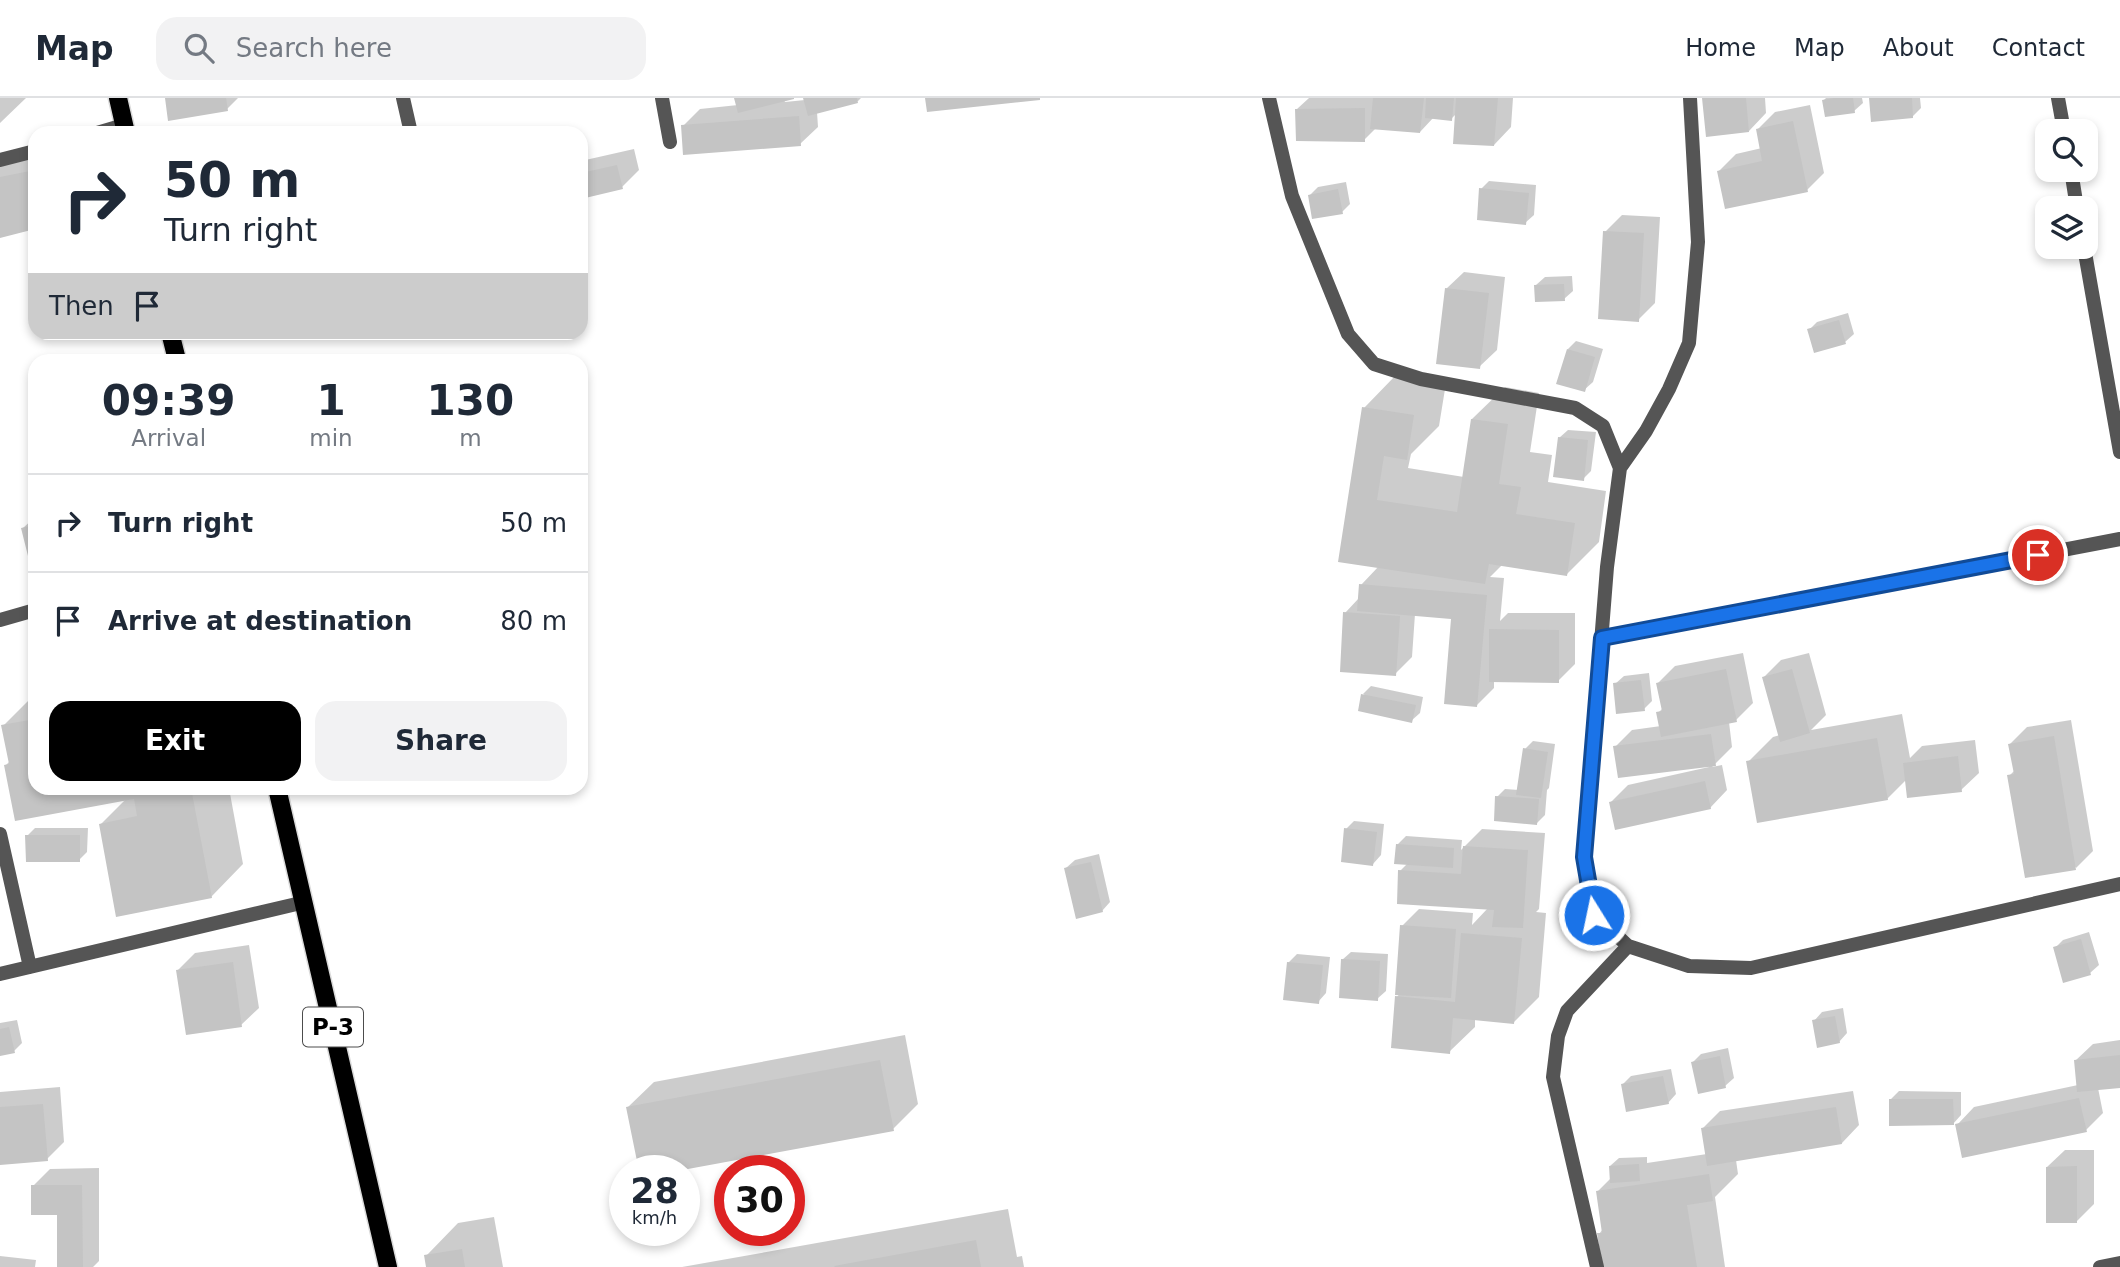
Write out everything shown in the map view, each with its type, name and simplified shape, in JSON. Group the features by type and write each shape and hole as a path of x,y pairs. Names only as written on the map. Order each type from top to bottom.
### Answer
{"main road":[{"path":"118,98 124,126"},
{"name":"P-3","path":"279,795 388,1267"}],"street":[{"path":"403,98 409,126"},
{"path":"662,98 670,142"},
{"path":"1269,98 1292,196 1348,334 1374,364 1421,379 1575,408 1603,426 1620,468"},
{"path":"1690,98 1698,242 1689,343 1669,389 1646,431 1620,468 1606,567 1584,857 1594,915 1628,946 1689,966 1751,968 2120,884"},
{"path":"2058,98 2062,119"},
{"path":"0,160 28,152"},
{"path":"2086,259 2120,452"},
{"path":"1602,638 2120,539"},
{"path":"0,620 28,612"},
{"path":"0,834 30,967"},
{"path":"0,974 304,901"},
{"path":"1597,1267 1553,1077 1559,1036 1567,1011 1628,946"},
{"path":"2100,1267 2120,1263"}],"building":[{"path":"165,98 226,98 228,111 168,121"},
{"path":"734,98 794,98 794,99 738,113"},
{"path":"803,98 857,98 858,103 808,116"},
{"path":"925,98 1040,98 1040,100 927,112"},
{"path":"1373,98 1424,98 1420,133 1370,129"},
{"path":"1426,98 1454,98 1452,121 1425,118"},
{"path":"1456,98 1498,98 1494,146 1453,144"},
{"path":"1702,98 1746,98 1749,132 1706,137"},
{"path":"1853,98 1855,113 1825,117 1822,100"},
{"path":"1869,98 1912,98 1913,118 1871,122"},
{"path":"1365,108 1365,142 1296,141 1295,109"},
{"path":"799,116 801,146 683,155 681,125"},
{"path":"1793,121 1808,192 1725,209 1717,171 1762,161 1756,129"},
{"path":"617,165 623,189 588,197 588,171"},
{"path":"28,171 28,231 0,238 0,177"},
{"path":"1479,188 1529,193 1526,225 1477,220"},
{"path":"1338,189 1343,214 1312,219 1308,195"},
{"path":"1603,231 1644,233 1639,322 1598,319"},
{"path":"1564,284 1565,301 1535,302 1534,285"},
{"path":"1445,288 1489,293 1480,369 1436,364"},
{"path":"1839,320 1846,344 1814,353 1807,329"},
{"path":"1567,349 1595,357 1585,392 1556,384"},
{"path":"1362,407 1414,415 1407,460 1384,456 1377,500 1457,512 1471,419 1508,424 1499,484 1521,487 1516,514 1575,523 1567,576 1489,564 1485,584 1338,562"},
{"path":"1558,437 1588,440 1584,481 1553,477"},
{"path":"28,526 28,556 21,528"},
{"path":"1359,584 1487,595 1477,707 1444,704 1451,619 1357,611"},
{"path":"1343,612 1400,616 1396,676 1340,672"},
{"path":"1489,629 1559,630 1559,683 1489,682"},
{"path":"1726,669 1737,722 1661,737 1656,712 1662,711 1656,683"},
{"path":"1792,669 1810,733 1780,742 1762,677"},
{"path":"1641,680 1645,711 1616,714 1613,683"},
{"path":"1361,694 1416,705 1412,723 1358,711"},
{"path":"28,720 28,795 192,795 212,898 116,917 99,824 137,816 134,799 15,821 4,765 9,764 1,725"},
{"path":"1711,734 1716,766 1618,778 1613,746"},
{"path":"2054,736 2076,870 2025,878 2007,775 2014,774 2008,744"},
{"path":"1877,738 1888,800 1757,823 1746,761"},
{"path":"1523,748 1548,752 1541,798 1516,795"},
{"path":"1958,756 1962,792 1907,798 1903,763"},
{"path":"1705,781 1711,809 1615,830 1609,802"},
{"path":"1495,796 1539,799 1537,825 1494,821"},
{"path":"1344,828 1377,832 1373,866 1341,862"},
{"path":"25,835 80,835 80,862 26,862"},
{"path":"1396,844 1454,848 1453,868 1394,864"},
{"path":"1463,846 1528,850 1523,928 1492,927 1494,910 1397,904 1398,870 1461,874"},
{"path":"1091,862 1103,912 1076,919 1064,868"},
{"path":"1400,925 1456,929 1451,998 1395,995"},
{"path":"1461,933 1522,938 1514,1024 1453,1018 1450,1054 1391,1048 1395,996 1455,1002"},
{"path":"2081,939 2091,975 2063,983 2053,947"},
{"path":"1341,959 1380,961 1378,1001 1339,998"},
{"path":"233,962 242,1027 186,1035 176,970"},
{"path":"1287,962 1323,965 1319,1004 1283,1000"},
{"path":"1835,1016 1840,1043 1817,1048 1812,1020"},
{"path":"9,1027 15,1053 0,1056 0,1029"},
{"path":"2120,1055 2120,1088 2077,1092 2074,1060"},
{"path":"1720,1056 1726,1088 1698,1094 1691,1062"},
{"path":"880,1060 894,1131 764,1155 714,1155 714,1164 700,1167 700,1155 636,1155 626,1107"},
{"path":"1663,1076 1669,1104 1626,1112 1621,1084"},
{"path":"2079,1098 2087,1132 1962,1158 1955,1124"},
{"path":"1889,1099 1953,1099 1954,1125 1889,1126"},
{"path":"43,1104 48,1161 0,1165 0,1107"},
{"path":"1836,1107 1842,1144 1707,1166 1701,1128"},
{"path":"1639,1164 1640,1181 1610,1183 1609,1166"},
{"path":"2077,1166 2077,1223 2046,1223 2046,1167"},
{"path":"1709,1174 1713,1201 1687,1205 1697,1267 1602,1267 1597,1233 1602,1233 1596,1191"},
{"path":"31,1185 82,1185 83,1267 57,1267 57,1215 31,1215"},
{"path":"976,1240 981,1267 834,1266"},
{"path":"462,1249 465,1267 426,1267 424,1255"}],"route":[{"path":"1594,915 1584,857 1602,638 2038,555"}]}
